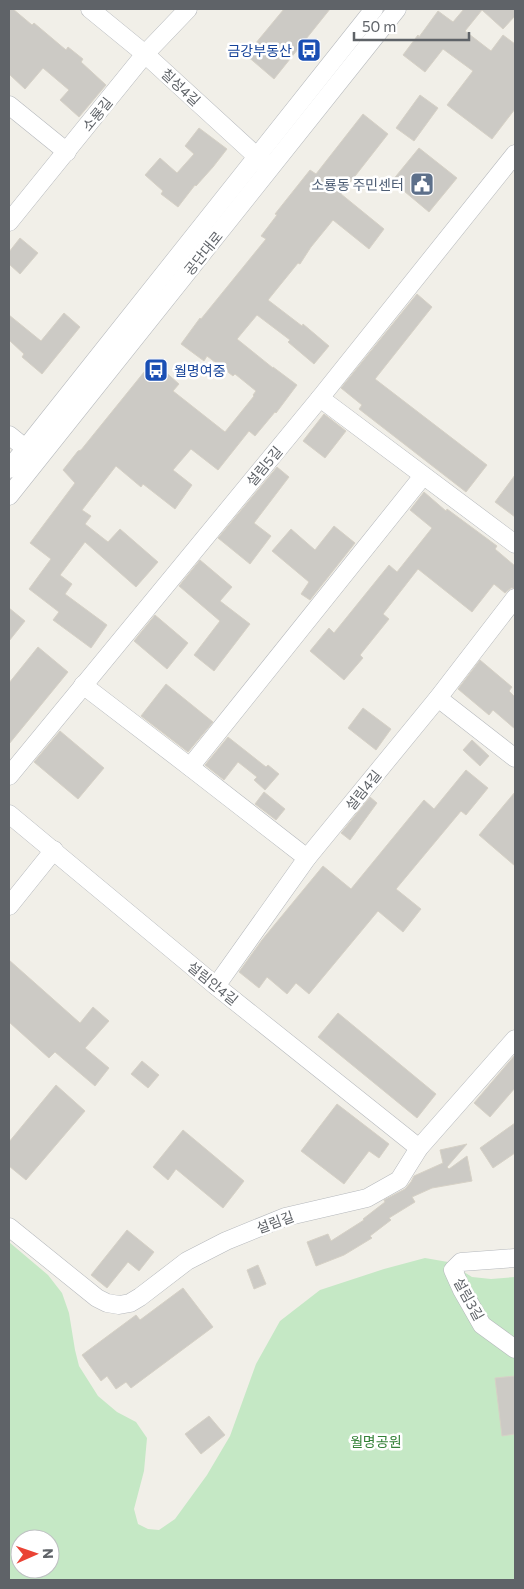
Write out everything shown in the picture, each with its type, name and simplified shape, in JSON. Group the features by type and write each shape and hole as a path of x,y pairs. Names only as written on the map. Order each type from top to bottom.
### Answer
{"street":[{"name":"칠성4길","path":"90,9 145,54 270,168"},
{"name":"소룡길","path":"9,222 145,54 188,9"},
{"name":"공단대로","path":"9,496 32,454 256,157 374,9"},
{"name":"공단대로","path":"9,469 32,454 270,168 397,9"},
{"path":"9,105 67,152"},
{"name":"설림5길","path":"9,776 320,398 515,154"},
{"path":"320,398 515,544"},
{"path":"9,435 32,454"},
{"path":"190,766 423,476"},
{"name":"설림4길","path":"216,986 307,858 438,698 515,598"},
{"path":"83,686 190,766 307,858"},
{"path":"438,698 515,758"},
{"name":"설림안4길","path":"9,814 216,986 419,1148"},
{"path":"9,906 54,850"},
{"name":"설림길","path":"9,1227 97,1298 107,1303 119,1305 130,1303 187,1261 226,1241 285,1217 367,1198 399,1180 419,1148 515,1039"},
{"name":"설림3길","path":"515,1258 461,1262 453,1270 482,1325 515,1349"}],"green space":[{"name":"월명공원","path":"9,1242 48,1275 62,1293 69,1313 79,1366 98,1396 117,1412 136,1422 147,1438 144,1471 134,1509 138,1524 148,1529 159,1530 175,1519 207,1475 230,1436 256,1364 280,1321 320,1290 425,1258 448,1262 472,1277 491,1279 515,1277 515,1580 9,1580"}],"building":[{"path":"9,9 13,9 32,25 34,23 66,50 68,47 83,59 81,62 106,85 79,117 60,100 69,90 43,68 25,89 9,74"},
{"path":"284,9 330,9 274,79 246,55"},
{"path":"464,9 515,9 515,16 503,29 482,10 465,31 491,51 503,35 515,44 515,109 492,139 447,105 473,71 443,49 425,72 403,55 438,11 453,22"},
{"path":"420,95 438,108 414,141 396,128"},
{"path":"363,114 388,134 341,194 384,229 369,249 333,220 300,264 298,263 268,300 302,326 303,324 329,346 314,364 288,342 290,340 257,315 237,339 297,385 276,413 255,436 249,431 218,470 191,449 173,470 192,485 175,509 143,484 141,487 116,466 82,510 91,516 85,524 108,542 120,529 158,562 136,587 85,542 60,575 72,584 65,594 107,625 91,648 53,620 59,612 29,589 51,559 30,543 75,483 63,470 153,361 179,384 173,391 225,432 256,391 235,374 233,376 207,356 204,361 181,344 200,318 266,239 261,236 277,215 275,214 310,170 316,174"},
{"path":"199,128 227,149 178,207 161,194 163,191 145,175 160,158 177,173 194,154 185,146"},
{"path":"419,148 457,178 429,212 392,181"},
{"path":"20,238 38,253 20,274 9,264 9,252"},
{"path":"417,294 432,307 375,379 487,465 466,492 359,409 362,405 341,388"},
{"path":"64,313 80,327 42,374 22,357 24,354 9,340 9,315 41,341"},
{"path":"324,414 346,431 325,458 303,441"},
{"path":"277,467 289,477 254,523 271,536 250,564 218,538"},
{"path":"515,475 515,517 495,502"},
{"path":"424,492 446,511 447,509 497,546 495,549 515,566 515,588 511,588 505,593 494,584 472,612 418,569 383,614 389,619 360,655 363,658 344,680 310,651 329,628 334,633 389,565 397,572 432,528 410,510"},
{"path":"334,526 355,543 310,600 301,594 309,582 272,551 291,529 315,550"},
{"path":"200,560 232,587 220,601 250,624 214,671 194,655 220,621 179,586"},
{"path":"9,608 25,621 9,641"},
{"path":"155,615 188,643 167,669 134,641"},
{"path":"38,647 68,672 9,744 9,683"},
{"path":"480,660 512,687 509,691 515,697 515,729 493,710 489,715 458,689"},
{"path":"166,684 213,722 188,752 141,716"},
{"path":"363,708 391,729 376,750 348,728"},
{"path":"60,731 104,768 78,799 34,762"},
{"path":"228,737 266,767 268,765 279,774 265,790 254,780 257,777 238,762 224,780 205,765"},
{"path":"472,740 489,756 480,766 463,750"},
{"path":"466,770 488,788 466,815 461,811 396,889 421,909 403,932 378,911 309,994 296,983 287,994 267,977 259,988 239,972 262,940 323,866 351,889 424,800 434,809"},
{"path":"264,792 285,809 276,820 255,804"},
{"path":"515,792 515,866 479,835"},
{"path":"370,797 377,803 350,840 341,833"},
{"path":"9,960 80,1023 93,1007 109,1021 85,1048 109,1068 95,1086 55,1052 49,1058 9,1022"},
{"path":"338,1013 436,1094 417,1118 318,1037"},
{"path":"515,1055 515,1088 490,1117 474,1103"},
{"path":"142,1061 159,1075 148,1088 131,1074"},
{"path":"56,1085 85,1111 26,1180 9,1166 9,1142"},
{"path":"337,1104 389,1144 379,1158 369,1151 344,1184 301,1151"},
{"path":"515,1123 515,1153 493,1168 480,1148"},
{"path":"183,1130 244,1181 223,1208 176,1169 168,1180 153,1167"},
{"path":"467,1144 447,1167 449,1169 467,1156 472,1181 432,1188 412,1197 415,1202 389,1218 391,1220 370,1236 372,1238 344,1255 316,1266 307,1242 328,1234 331,1241 364,1220 385,1202 384,1200 405,1189 414,1176 443,1163 440,1150"},
{"path":"127,1230 154,1252 139,1271 128,1262 107,1288 91,1275"},
{"path":"258,1265 266,1284 254,1289 247,1270"},
{"path":"183,1288 213,1327 131,1388 126,1382 116,1389 107,1376 101,1381 82,1355 136,1315 140,1320"},
{"path":"515,1376 515,1434 502,1436 495,1378"},
{"path":"209,1416 225,1435 201,1454 185,1434"}],"place":[{"name":"금강부동산","path":"309,50"},
{"name":"소룡동 주민센터","path":"422,184"},
{"name":"월명여중","path":"156,370"}]}
